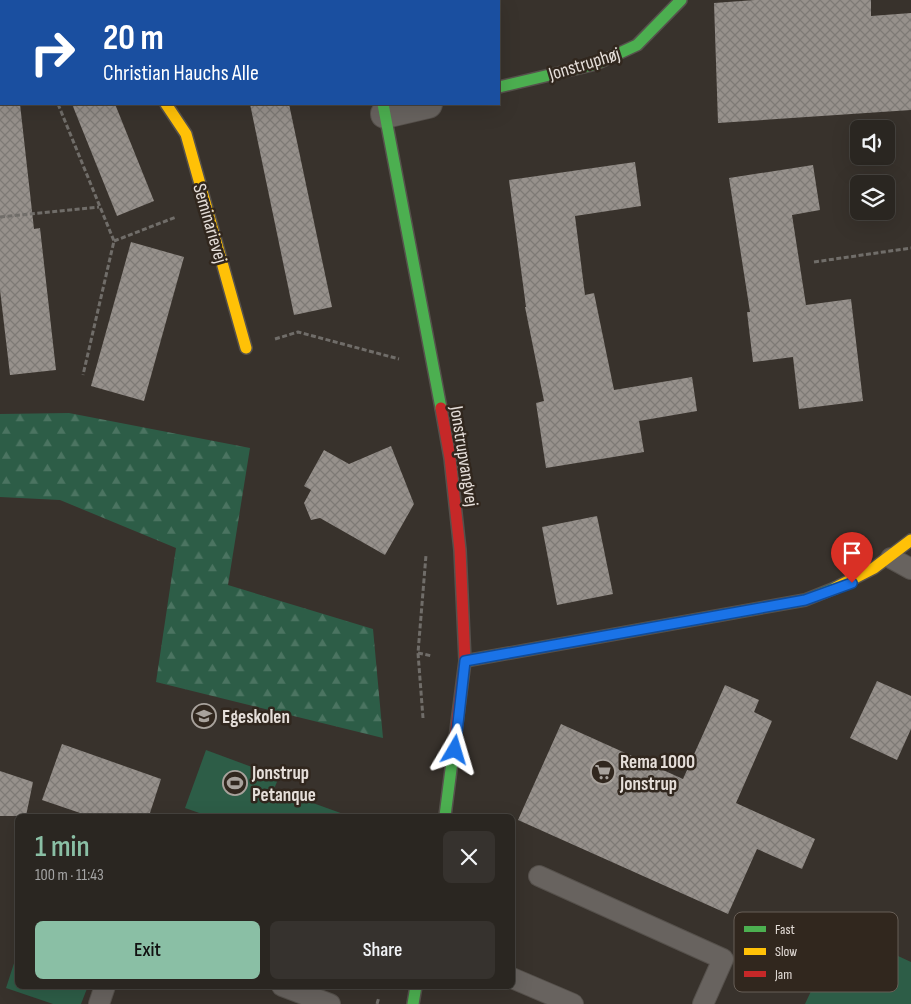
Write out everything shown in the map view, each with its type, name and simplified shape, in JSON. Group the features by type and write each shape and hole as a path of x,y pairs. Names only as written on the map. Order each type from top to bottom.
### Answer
{"street":[{"name":"Jonstruphøj","path":"500,87 596,64 637,46 680,0"},
{"name":"Seminarievej","path":"167,105 186,134 246,348"},
{"path":"384,109 419,105"},
{"name":"Jonstrupvangvej","path":"384,109 450,458 460,550 465,661 445,814"},
{"path":"465,661 805,600 852,583 891,558 911,540"},
{"path":"413,1004 416,989"}],"lane":[{"path":"891,558 911,569"},
{"path":"539,876 723,959 703,1004"},
{"path":"515,979 573,1004"},
{"path":"99,1004 104,989"},
{"path":"290,989 330,1004"}],"path":[{"path":"58,105 114,241 84,375"},
{"path":"114,241 206,205"},
{"path":"0,217 99,207"},
{"path":"814,262 911,248"},
{"path":"246,348 298,332 402,360 400,350"},
{"path":"424,727 418,653 426,549"}],"green space":[{"path":"69,413 250,448 228,585 373,629 383,738 156,682 176,548 60,500 0,497 0,414"},
{"name":"Jonstrup Petanque","path":"206,750 279,777 274,789 343,814 202,814 185,808"},
{"path":"898,956 911,962 911,1004 805,1004 811,992 898,992"},
{"path":"15,960 15,989 87,989 81,1004 53,1004 6,988"}],"building":[{"path":"755,0 871,0 871,16 911,13 911,110 718,123 714,3"},
{"path":"0,105 20,105 34,229 40,228 56,370 10,375 0,290"},
{"path":"72,105 115,105 154,201 117,216"},
{"path":"250,105 289,105 332,307 294,315"},
{"path":"635,162 641,206 575,216 585,295 594,293 614,390 692,377 697,411 639,421 644,452 546,468 536,403 544,401 525,307 509,180"},
{"path":"813,165 820,210 792,215 806,305 851,299 863,401 799,409 793,357 753,362 747,312 750,312 729,178"},
{"path":"131,242 184,257 144,401 91,386"},
{"path":"391,446 414,504 385,555 320,518 311,520 304,503 311,490 304,486 324,450 349,464"},
{"path":"597,516 613,594 557,605 542,527"},
{"path":"877,681 911,696 911,729 897,760 850,738"},
{"name":"Rema 1000 Jonstrup","path":"725,685 759,700 754,712 772,721 736,803 815,839 802,869 757,849 728,914 518,820 561,724 683,779"},
{"path":"62,744 161,779 150,814 83,814 42,800"},
{"path":"0,771 33,782 26,814 0,816"}],"traffic: fast":[{"path":"500,87 596,64 637,45 681,0"},
{"path":"383,105 441,408"},
{"path":"465,661 805,600 835,588"},
{"path":"445,814 455,738"},
{"path":"413,1004 416,989"}],"traffic: slow":[{"path":"167,105 186,134 246,348"},
{"path":"835,588 874,568 911,540"}],"traffic: jam":[{"path":"441,408 450,458 460,550 465,661 455,738"}],"place":[{"name":"Egeskolen","path":"204,716"},
{"name":"Rema 1000 Jonstrup","path":"603,772"},
{"name":"Jonstrup Petanque","path":"235,783"}],"route":[{"path":"455,750 465,661 805,600 852,583"}]}
